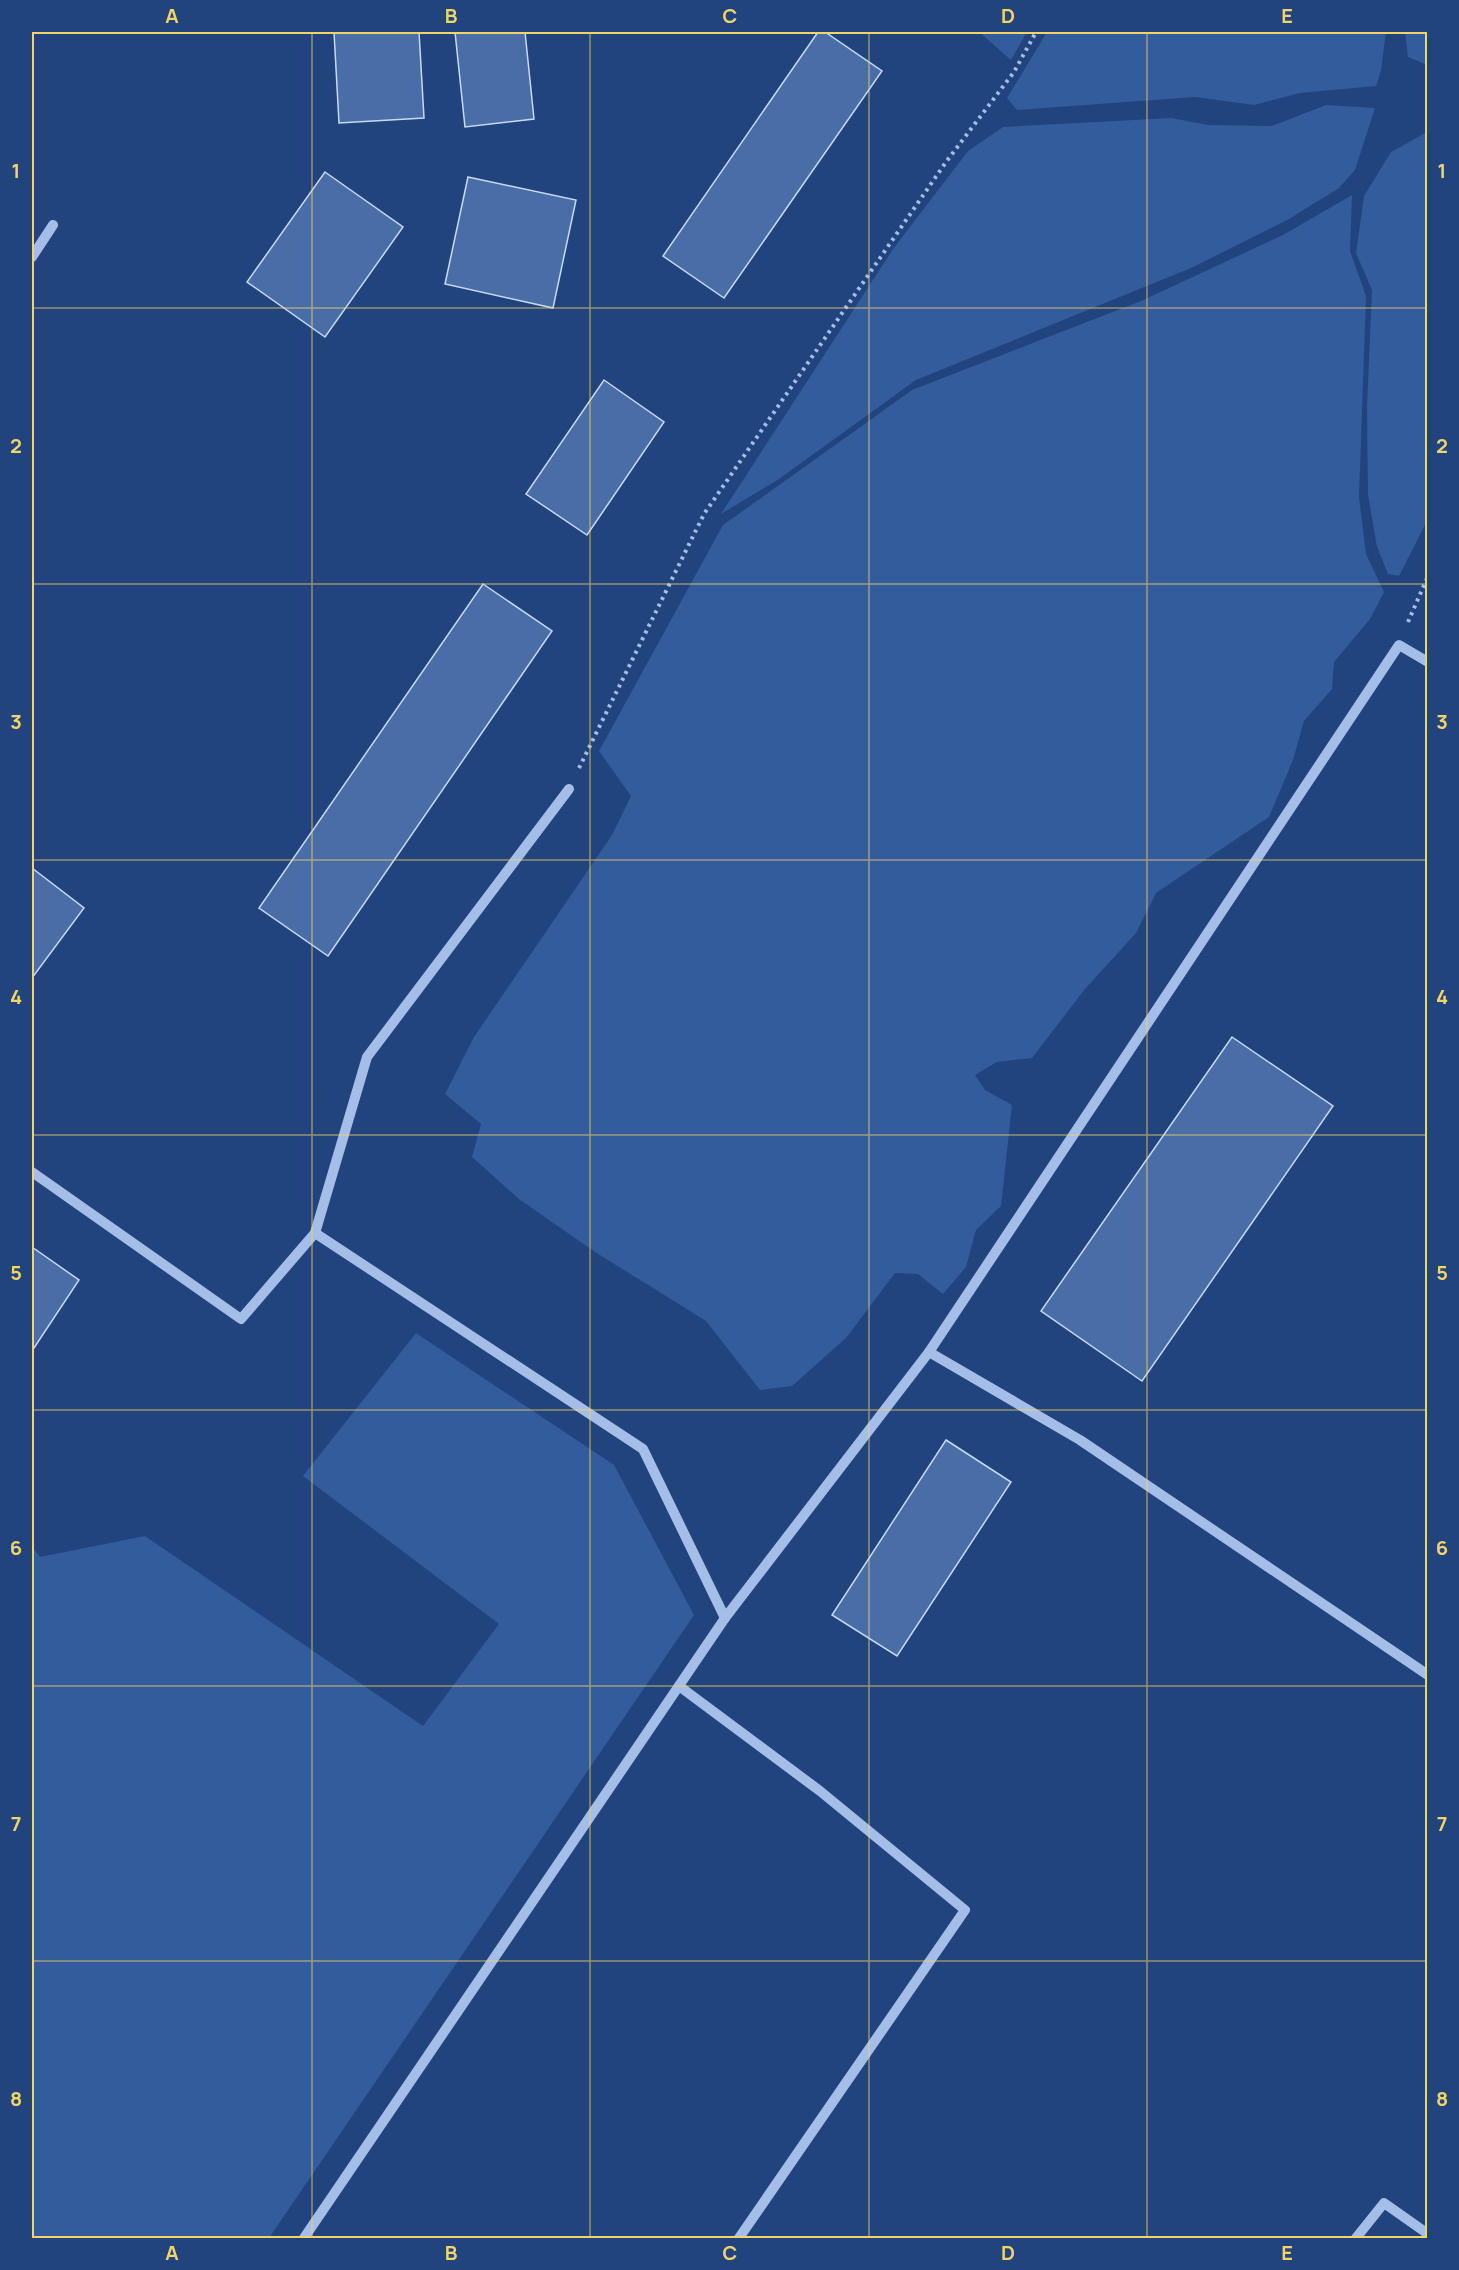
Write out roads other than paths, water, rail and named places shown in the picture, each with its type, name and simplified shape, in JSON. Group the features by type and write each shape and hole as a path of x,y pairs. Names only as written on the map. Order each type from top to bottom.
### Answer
{"lane":[{"path":"32,257 53,225"},
{"path":"304,2238 725,1618 929,1352 1400,645 1428,662"},
{"path":"32,1172 241,1319 315,1233 367,1057 569,789"},
{"path":"315,1233 643,1449 725,1618"},
{"path":"929,1352 1080,1440 1428,1675"},
{"path":"679,1686 820,1791 964,1910 739,2238"},
{"path":"1356,2238 1384,2203 1428,2234"}]}
